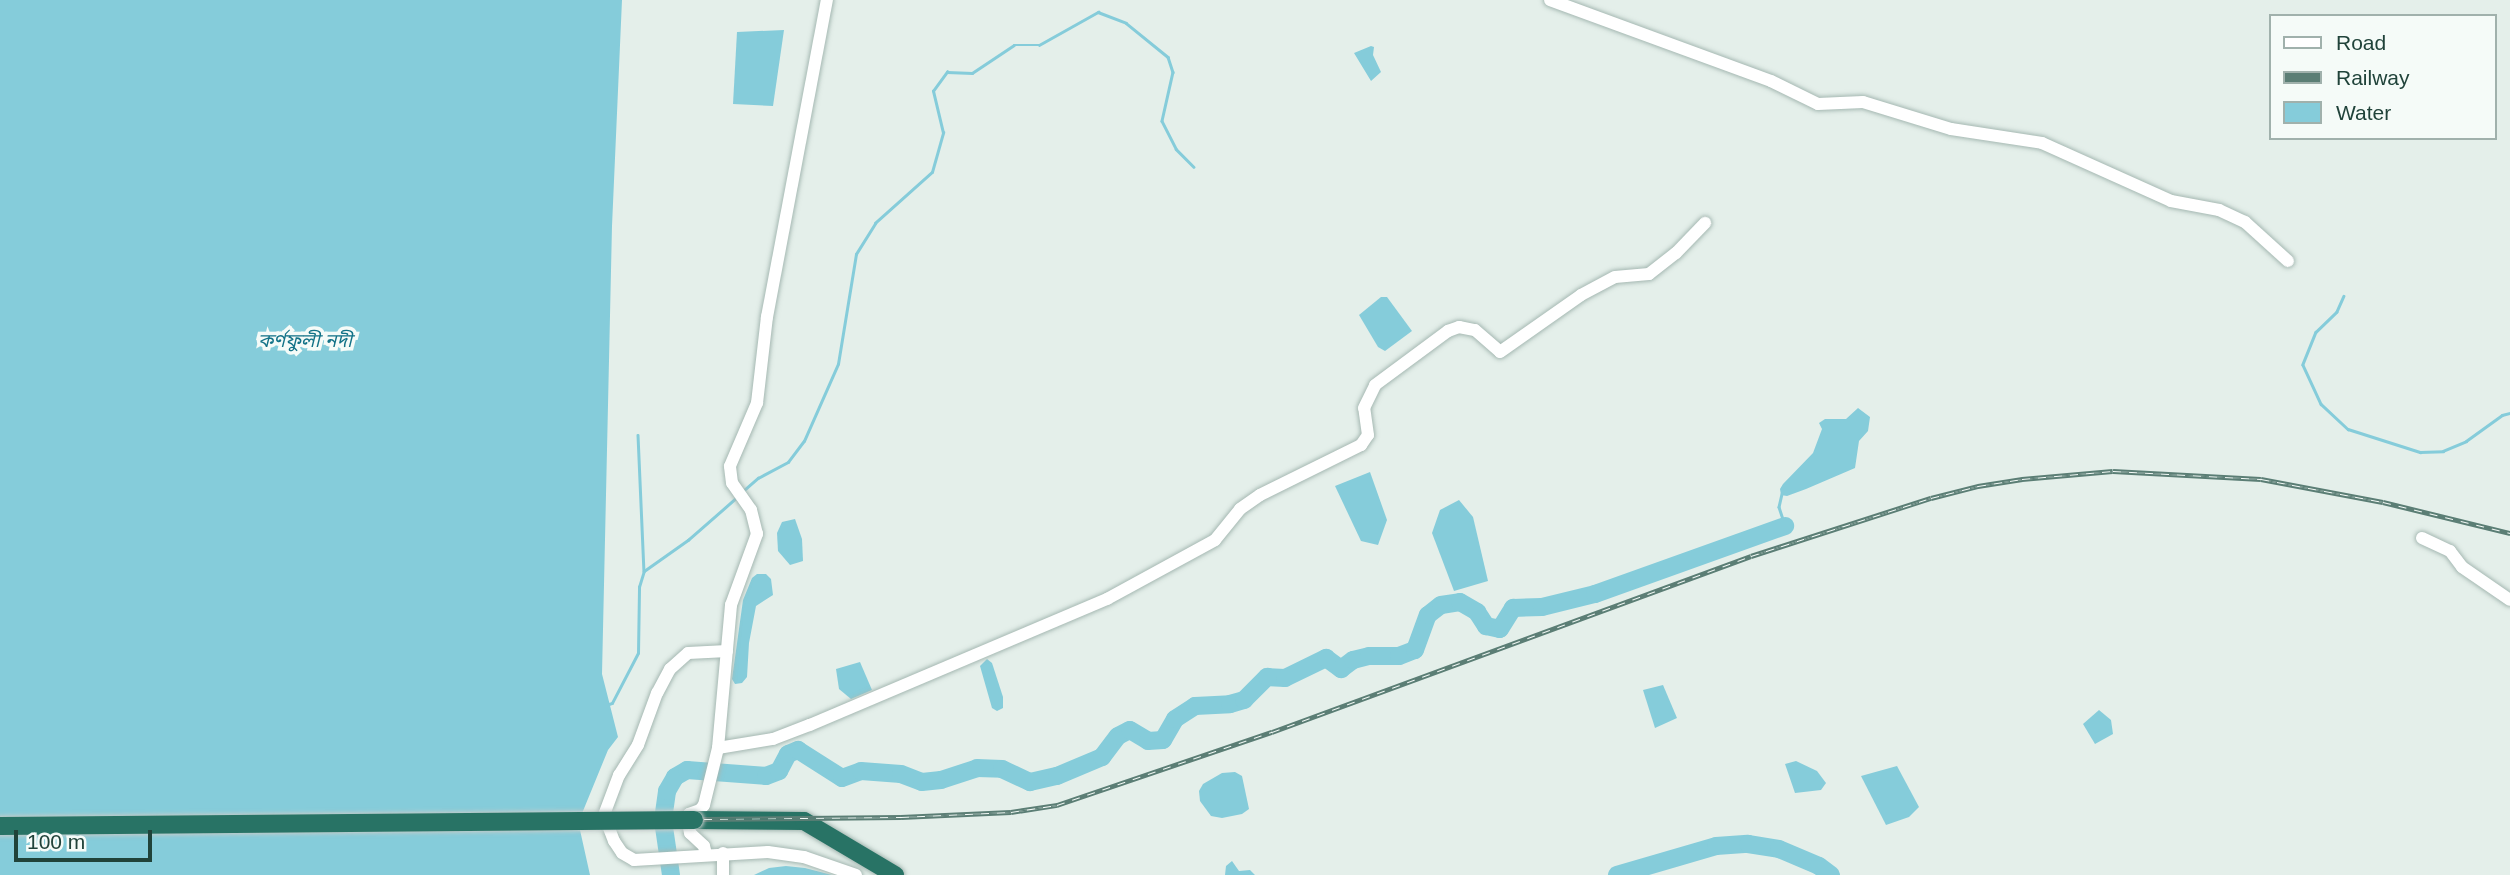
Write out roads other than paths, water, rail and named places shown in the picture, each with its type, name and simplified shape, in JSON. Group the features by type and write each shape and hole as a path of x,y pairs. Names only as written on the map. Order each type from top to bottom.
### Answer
{"highway":[{"path":"0,826 804,821 895,875"}],"street":[{"path":"706,854 704,846 690,833 689,814 700,810 704,805 711,785 717,754 734,592 757,534 751,510 732,483 730,466 733,453 757,403 767,317 827,0"},
{"path":"1550,0 1771,81 1818,104 1863,102 1951,129 2042,143 2171,201 2219,210 2245,222 2288,261"},
{"path":"717,754 773,739 810,725 1107,599 1214,540 1240,509 1260,495 1361,445 1368,435 1364,408 1369,393 1401,364 1448,331 1459,327 1475,330 1500,352 1581,295 1615,277 1649,274 1676,253 1705,223"},
{"path":"2422,538 2450,551 2462,567 2510,600"},
{"path":"727,651 688,653 676,660 657,693 643,736 619,775 604,815 605,823 622,853 634,860 723,853 782,853 818,861 856,875"},
{"path":"723,853 723,875"}],"water":[{"name":"কর্ণফুলী নদী","path":"0,0 622,0 612,226 602,674 618,737 608,750 583,811 580,830 590,875 0,875"},
{"path":"784,30 773,106 733,104 737,32"},
{"path":"1374,47 1373,55 1381,72 1371,81 1354,53"},
{"path":"1381,297 1387,297 1412,331 1385,351 1378,347 1359,315"},
{"path":"1858,408 1870,417 1868,431 1859,441 1855,468 1787,496 1781,495 1783,484 1813,453 1822,429 1819,423 1825,419 1846,419"},
{"path":"1370,472 1387,520 1378,545 1361,541 1335,486"},
{"path":"1459,500 1473,517 1488,581 1454,591 1432,533 1440,510"},
{"path":"795,519 802,539 803,561 790,565 778,551 777,533 782,522"},
{"path":"757,574 766,574 771,579 773,595 756,606 749,643 747,677 742,683 735,684 732,679 743,600 752,578"},
{"path":"987,659 992,663 1003,697 1003,708 997,711 992,708 980,666"},
{"path":"860,662 872,690 851,699 839,689 836,669"},
{"path":"1663,685 1677,718 1655,728 1643,690"},
{"path":"2099,710 2111,720 2113,734 2095,744 2083,724"},
{"path":"1796,761 1817,771 1826,783 1821,790 1795,793 1785,764"},
{"path":"1897,766 1919,807 1909,817 1886,825 1861,776"},
{"path":"1235,772 1242,776 1249,809 1242,814 1222,818 1211,816 1200,801 1199,791 1203,784 1222,773"},
{"path":"1232,861 1239,871 1250,870 1255,875 1225,875 1226,866"},
{"path":"786,866 832,875 754,875 769,868"}],"waterway":[{"path":"743,491 758,478 788,462 804,441 838,364 856,254 875,223 932,172 943,133 933,91 947,72 972,73 1014,45 1039,45 1098,12 1126,23 1168,57 1173,72 1162,121 1176,149 1194,167"},
{"path":"2344,296 2337,312 2316,332 2303,365 2321,404 2348,429 2420,452 2443,451 2466,441 2502,415 2510,413"},
{"path":"638,435 644,571"},
{"path":"1782,494 1779,507 1785,526"},
{"path":"609,704 612,703 638,653 639,587 644,571 688,540 736,498"},
{"path":"671,875 663,820 667,791 675,777 687,770 766,776 779,771 788,754 798,750 842,778 861,771 901,774 922,782 941,780 977,768 1002,769 1030,782 1057,776 1102,757 1118,736 1130,730 1148,741 1163,740 1175,719 1195,706 1230,704 1244,700 1267,677 1285,678 1326,658 1341,669 1353,660 1369,656 1399,656 1415,650 1428,615 1441,605 1460,602 1477,612 1486,626 1500,629 1513,608 1542,607 1595,594 1785,526"},
{"path":"1617,875 1716,846 1748,844 1779,849 1819,866 1831,875"}],"railway":[{"path":"0,826 901,817 1011,812 1057,805 1272,732 1751,556 1931,498 1978,486 2022,479 2113,471 2261,479 2383,502 2510,533"}]}
